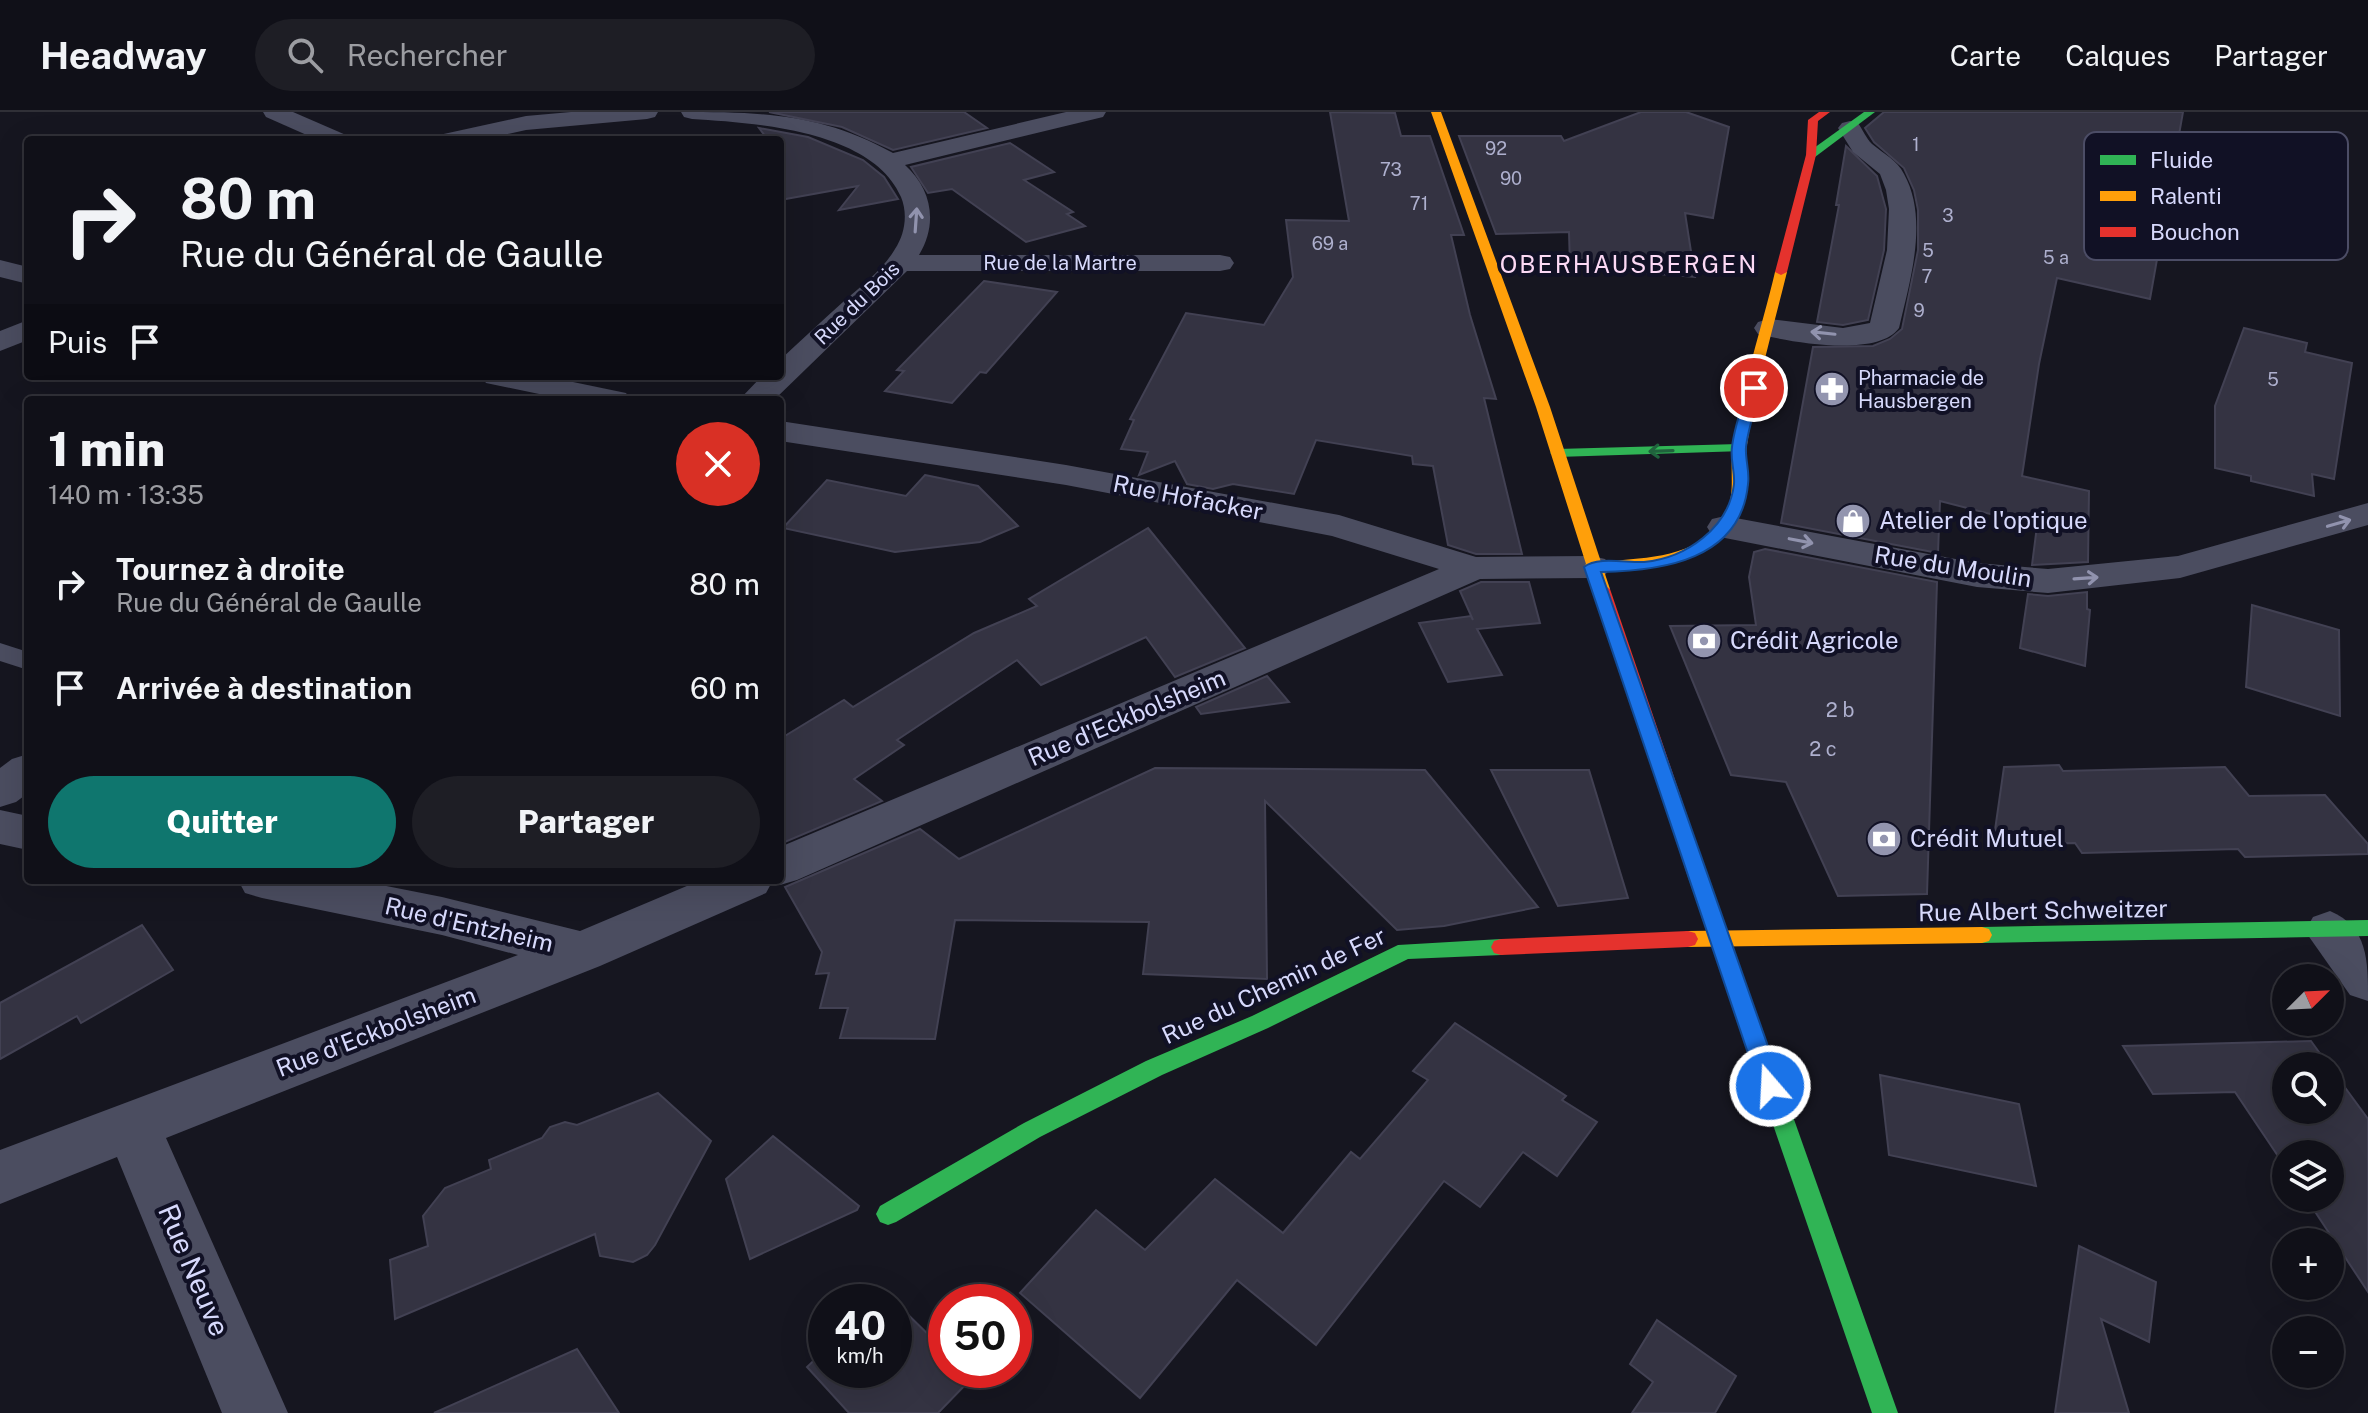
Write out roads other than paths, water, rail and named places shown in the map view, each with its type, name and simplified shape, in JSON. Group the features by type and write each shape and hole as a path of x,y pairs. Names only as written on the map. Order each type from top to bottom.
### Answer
{"street":[{"path":"274,112 329,136"},
{"path":"467,136 573,115 647,112"},
{"name":"Rue du Bois","path":"692,112 763,115 848,140 888,162 915,193 919,215 913,240 900,263 784,373"},
{"path":"888,162 1095,112"},
{"path":"1436,112 1492,262 1718,938 1885,1413"},
{"path":"1792,115 1860,120"},
{"path":"1592,567 1646,567 1677,559 1695,551 1725,527 1736,505 1741,483 1739,448 1819,116"},
{"path":"1811,155 1860,120"},
{"path":"1769,328 1847,335 1876,333 1884,328 1897,279 1902,218 1891,172 1881,160 1862,147 1860,120"},
{"name":"Rue de la Martre","path":"900,263 1220,263"},
{"path":"0,268 24,275"},
{"path":"0,342 24,331"},
{"path":"517,380 595,396"},
{"name":"Rue du Bois","path":"759,396 776,380"},
{"name":"Rue Hofacker","path":"784,432 1066,475 1339,526 1474,568 1592,567"},
{"path":"1557,453 1739,448"},
{"name":"Rue du Moulin","path":"1725,527 1977,575 2048,581 2180,567 2368,514"},
{"name":"Rue d'Eckbolsheim","path":"784,865 1474,568"},
{"path":"0,791 24,773"},
{"path":"0,827 24,832"},
{"name":"Rue d'Entzheim","path":"282,884 442,916 582,952"},
{"name":"Rue d'Eckbolsheim","path":"0,1177 582,952 740,884"},
{"path":"2349,930 2368,980"},
{"name":"Rue Albert Schweitzer","path":"1718,938 2349,930"},
{"name":"Rue du Chemin de Fer","path":"888,1214 1032,1130 1140,1075 1260,1022 1405,951 1718,938"},
{"name":"Rue Neuve","path":"133,1128 255,1413"}],"lane":[{"path":"0,651 24,660"}],"place":[{"name":"Pharmacie de Hausbergen","path":"1832,389"},
{"name":"Atelier de l'optique","path":"1853,521"},
{"name":"Crédit Agricole","path":"1704,641"},
{"name":"Crédit Mutuel","path":"1884,839"}],"district":[{"name":"OBERHAUSBERGEN","path":"1629,265"}]}
